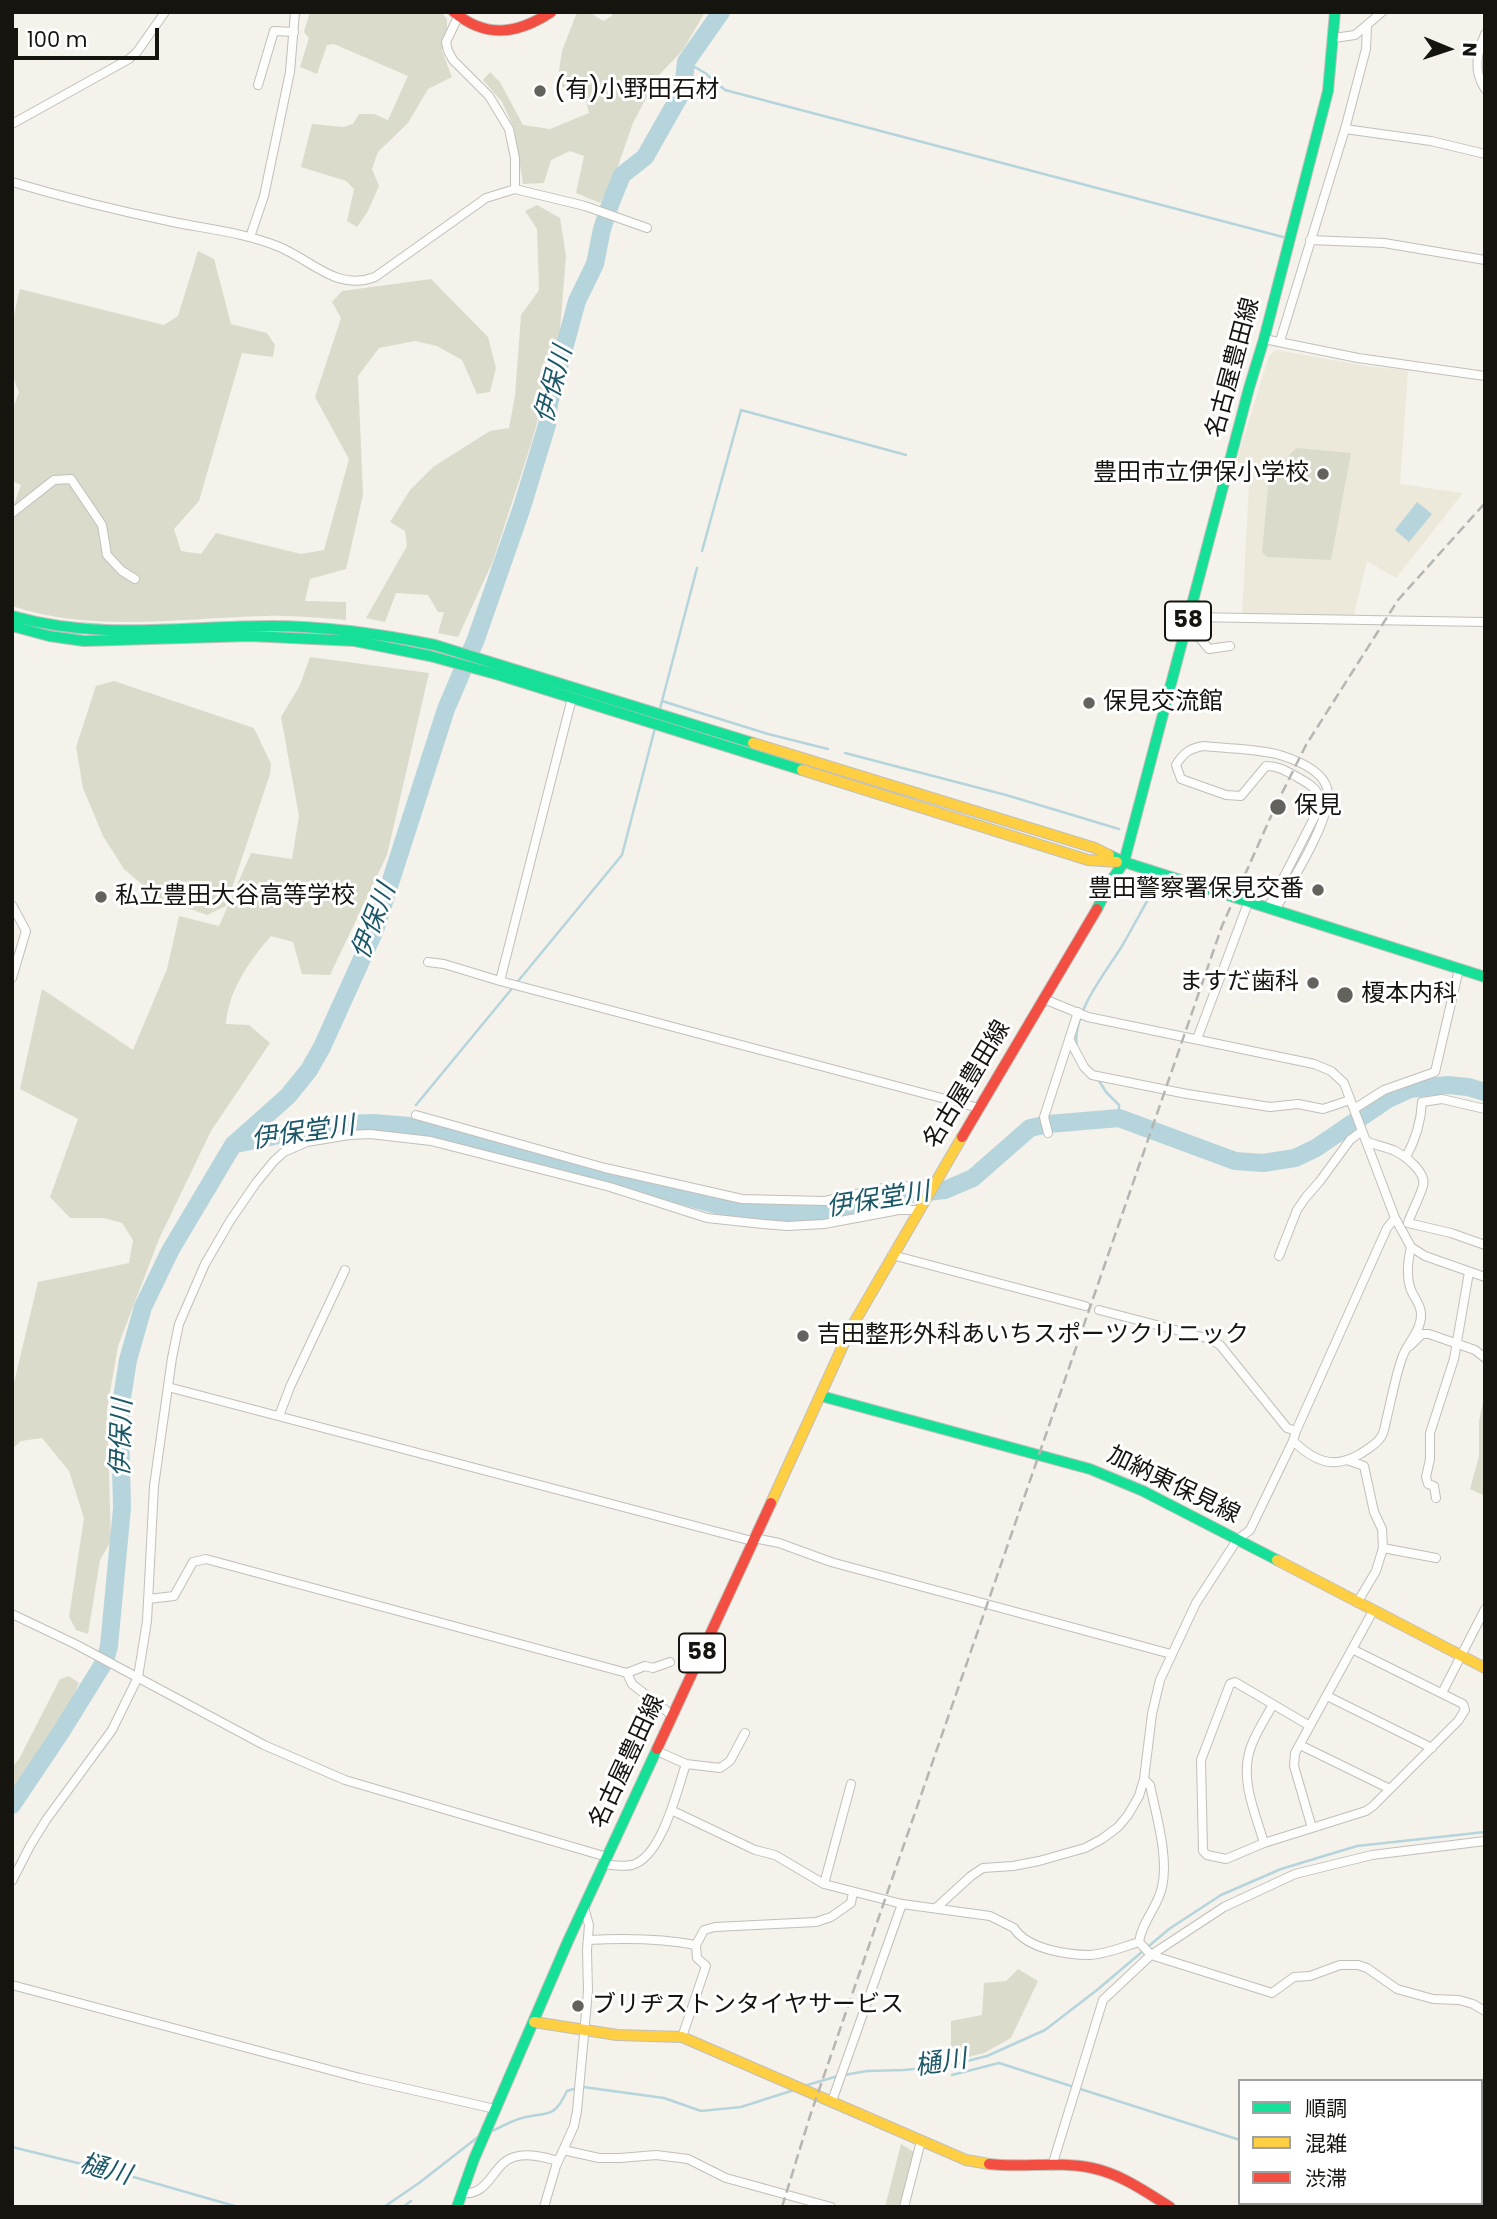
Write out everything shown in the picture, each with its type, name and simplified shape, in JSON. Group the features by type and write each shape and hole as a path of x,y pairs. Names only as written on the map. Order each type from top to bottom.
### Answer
{"main road":[{"path":"456,14 473,26 493,32 517,30 539,22 551,12"},
{"name":"名古屋豊田線","path":"457,2207 494,2112 605,1860 851,1328 917,1210 1124,862 1328,91 1335,12"},
{"path":"12,616 89,631 252,626 321,628 386,634 494,669 1095,848 1124,862 1485,977"},
{"path":"12,626 49,636 84,641 302,637 435,651"},
{"path":"494,669 572,698 1088,860 1124,862"},
{"name":"加納東保見線","path":"821,1396 1090,1469 1143,1491 1485,1668"},
{"path":"534,2022 617,2035 682,2037 979,2164 1079,2167 1101,2171 1123,2180 1170,2207"}],"street":[{"path":"12,124 129,59 165,12"},
{"path":"250,237 274,155 290,72 295,12"},
{"path":"1334,38 1354,34 1382,12"},
{"path":"456,14 446,42 447,51 489,96 509,130 515,158 515,189"},
{"path":"1280,341 1345,129 1366,49 1367,26"},
{"path":"258,85 274,31 294,32"},
{"path":"1485,34 1476,66 1479,81 1485,89"},
{"path":"1345,129 1431,141 1485,154"},
{"path":"12,182 119,211 250,237 287,250 343,280 364,281 375,277 486,198 515,189 585,206 645,228"},
{"path":"1310,240 1384,243 1485,260"},
{"path":"1264,339 1358,358 1485,376"},
{"path":"12,513 54,481 71,479 102,525 107,555 122,571 135,579"},
{"path":"1189,617 1485,622"},
{"path":"1185,633 1198,636 1209,649 1230,646"},
{"path":"500,981 572,698"},
{"path":"1204,746 1279,755 1315,771 1328,788 1328,806 1322,823 1272,909 1315,816 1320,803 1318,793 1314,786 1278,766 1266,765 1241,796 1226,794 1181,779 1176,765 1182,755 1192,748 1204,746"},
{"path":"1197,1039 1248,903"},
{"path":"12,905 26,931 12,978"},
{"path":"428,962 444,964 979,1108"},
{"path":"1069,1039 1084,1067 1095,1075 1186,1094 1277,1108 1298,1104 1323,1109 1353,1108 1384,1090 1435,1072 1459,969"},
{"path":"1044,999 1082,1014 1314,1064 1331,1071 1344,1083 1395,1218 1411,1247 1425,1256 1485,1277"},
{"path":"1048,1133 1044,1117 1069,1039 1082,1014"},
{"path":"1406,1157 1415,1140 1422,1102 1442,1099 1485,1109"},
{"path":"416,1115 605,1168 742,1199 825,1201 884,1188 932,1186"},
{"path":"1279,1256 1297,1210 1362,1128"},
{"path":"12,1881 46,1820 112,1730 134,1675 147,1620 154,1486 178,1324 205,1264 230,1221 274,1161 291,1147 307,1142 370,1134 431,1141 610,1187 707,1218 763,1224 788,1226 824,1223 899,1210 917,1210"},
{"path":"1366,1142 1406,1157 1422,1175 1424,1184 1408,1223 1451,1233 1485,1245"},
{"path":"936,1908 983,1868 1039,1861 1085,1848 1118,1827 1128,1815 1139,1796 1144,1779 1152,1714 1160,1680 1171,1654 1196,1603 1237,1540 1250,1530 1293,1441 1388,1228 1395,1218"},
{"path":"1293,1441 1320,1461 1336,1462 1348,1460 1372,1446 1382,1436 1402,1358 1420,1327 1422,1315 1409,1280 1411,1247"},
{"path":"892,1255 1085,1306"},
{"path":"279,1416 289,1387 345,1270"},
{"path":"1436,1498 1434,1486 1428,1484 1427,1480 1430,1433 1454,1359 1469,1272"},
{"path":"1099,1310 1210,1339 1220,1345 1287,1428 1296,1431"},
{"path":"1407,1347 1425,1334 1475,1350 1485,1358"},
{"path":"168,1387 753,1540 779,1543 831,1562 1171,1654"},
{"path":"1348,1460 1364,1466 1374,1512 1382,1529 1383,1548 1376,1572 1357,1603"},
{"path":"1383,1548 1436,1558"},
{"path":"148,1599 174,1596 193,1562 206,1559 627,1673 645,1666 653,1668 670,1662"},
{"path":"1442,1693 1485,1609"},
{"path":"1312,1828 1294,1766 1296,1753 1373,1611"},
{"path":"12,1614 75,1644 264,1745 345,1780 630,1866 650,1852 671,1810 686,1764"},
{"path":"1310,1726 1235,1682 1230,1684 1201,1760 1203,1851 1207,1855 1226,1859 1264,1843 1366,1811 1432,1748 1465,1710 1463,1704 1352,1649"},
{"path":"627,1673 632,1684 673,1716"},
{"path":"1327,1696 1432,1748"},
{"path":"1264,1843 1251,1798 1247,1765 1253,1740 1273,1704"},
{"path":"657,1751 686,1764 720,1768 730,1760 745,1732"},
{"path":"1300,1745 1390,1789"},
{"path":"1144,1779 1150,1785 1164,1861 1163,1887 1155,1908 1140,1931 1140,1943 1151,1955 1272,1993 1294,1977 1310,1976 1340,1965 1358,1965 1367,1968 1396,1989 1433,1999 1459,2000 1485,2011"},
{"path":"824,1884 852,1784"},
{"path":"671,1810 755,1850 775,1855 824,1884 902,1904 990,1916 1014,1928 1029,1942 1050,1950 1091,1955 1140,1943"},
{"path":"1052,2166 1103,2000 1151,1955 1224,1907 1295,1874 1372,1855 1485,1841"},
{"path":"682,2037 706,1966 697,1958 696,1945 704,1930 715,1927 816,1922 831,1917 851,1903 853,1892"},
{"path":"832,2101 902,1904"},
{"path":"544,2207 558,2161 574,2126 589,1991 589,1925 584,1907"},
{"path":"588,1940 659,1939 696,1945"},
{"path":"12,1985 494,2112"},
{"path":"904,2207 921,2141"},
{"path":"563,2150 600,2158 656,2155 688,2159 726,2178 831,2207"},
{"path":"463,2193 472,2193 484,2187 502,2163 514,2157 538,2156 558,2161"}],"shaded area":[{"name":"豊田市立伊保小学校","path":"1276,350 1372,367 1408,370 1400,484 1463,493 1396,578 1367,561 1354,615 1242,615 1249,485 1242,463 1236,462 1269,356"}],"green space":[{"path":"308,12 441,12 447,19 442,51 452,77 428,89 408,123 378,152 372,169 379,186 368,211 357,227 347,221 354,189 346,181 301,167 312,124 343,127 353,124 359,114 374,114 388,120 408,76 334,44 327,45 317,74 300,67 309,38 304,32"},
{"path":"577,12 589,12 603,21 612,16 612,12 705,12 683,50 658,76 633,123 613,180 600,203 576,193 584,156 570,151 551,160 544,183 523,184 514,128 502,102 483,80 490,72 500,82 523,125 550,129 589,113 586,101 557,83 562,51"},
{"path":"537,205 560,218 566,256 559,342 532,441 493,561 458,637 438,633 444,612 438,612 428,595 396,593 385,622 366,618 407,546 405,531 390,522 410,490 433,467 490,431 509,428 515,396 521,315 539,290 537,229 525,211"},
{"path":"198,251 214,259 231,324 267,333 275,345 273,357 242,353 199,501 174,529 181,551 201,554 216,533 301,554 324,550 349,459 315,397 341,318 332,302 342,291 431,279 488,337 496,368 490,392 477,394 462,360 437,346 415,341 379,348 358,376 363,495 346,569 310,579 305,601 346,602 346,620 275,616 105,622 42,614 12,606 12,510 21,485 12,481 12,411 19,392 12,368 11,341 20,289 164,325 178,316"},
{"path":"1296,448 1351,453 1331,560 1267,557 1262,552 1269,477"},
{"path":"310,657 429,673 387,855 330,975 302,974 293,942 271,936 248,966 231,1000 226,1024 249,1025 270,1043 211,1131 159,1239 118,1346 107,1409 111,1541 100,1560 88,1634 76,1630 69,1617 84,1518 69,1471 42,1438 21,1441 12,1449 12,1391 38,1282 129,1263 133,1240 122,1223 104,1218 70,1218 50,1197 78,1119 20,1089 42,989 133,1050 167,969 179,916 219,926 251,853 292,859 299,816 281,717 300,685"},
{"path":"114,681 254,728 271,764 226,906 207,915 157,897 124,869 103,836 83,788 76,747 96,686"},
{"path":"1485,1393 1485,1496 1470,1489 1479,1456 1479,1421"},
{"path":"69,1676 79,1683 70,1703 12,1791 12,1767 19,1759 60,1679"},
{"path":"1018,1969 1038,1981 1011,2038 984,2053 951,2061 951,2021 982,2015 984,1983 1006,1981"},
{"path":"901,2144 914,2152 901,2207 885,2207"}],"water":[{"path":"1417,502 1432,514 1409,542 1395,530"}],"waterway":[{"name":"伊保川","path":"12,1805 105,1661 109,1646 122,1508 122,1398 128,1360 143,1307 170,1251 233,1145 288,1096 309,1070 375,930 446,709 476,639 522,507 547,425 549,404 577,301 595,264 611,202 622,175 645,157 683,90 686,62 721,12"},
{"path":"686,62 705,73 725,90 1283,237"},
{"path":"702,551 741,410 906,455"},
{"path":"697,568 662,701 768,734 828,749"},
{"path":"659,712 662,701"},
{"path":"416,1105 622,855 655,728"},
{"path":"845,753 1006,795 1119,829"},
{"path":"1077,1047 1079,1021 1084,1007 1154,889"},
{"path":"1098,1079 1119,1105 1119,1118"},
{"name":"伊保堂川","path":"236,1144 343,1124 409,1126 544,1158 717,1205 751,1212 799,1214 855,1207 891,1196 945,1190 973,1178 1030,1128 1049,1124 1119,1118 1235,1161 1263,1163 1295,1158 1316,1148 1388,1099 1410,1089 1448,1085 1485,1092"},
{"name":"樋川","path":"844,2075 948,2066 987,2056 1045,2030 1169,1929 1221,1895 1281,1869 1357,1846 1485,1832"},
{"path":"952,2075 999,2063 1238,2139"},
{"name":"樋川","path":"804,2086 838,2076"},
{"name":"樋川","path":"583,2087 664,2098 701,2111 741,2107 794,2090"},
{"name":"樋川","path":"490,2132 518,2119 549,2113 558,2106 567,2091 577,2088"},
{"name":"樋川","path":"384,2207 478,2137"},
{"name":"樋川","path":"12,2147 123,2174 238,2207"},
{"path":"403,2207 411,2201"},
{"path":"1434,2205 1439,2207"}],"railway":[{"path":"782,2207 810,2116 1222,926 1306,745 1398,600 1485,503"}],"traffic: fast":[{"path":"1097,909 1124,862 1264,339 1328,91 1335,12"},
{"path":"12,616 46,624 110,630 292,626 394,637 435,645 753,743"},
{"path":"12,626 49,636 84,641 250,636 355,641 430,656 499,675 802,770"},
{"path":"1109,855 1485,977"},
{"path":"821,1396 1090,1469 1143,1491 1277,1560"},
{"path":"457,2207 474,2159 568,1941 657,1749"}],"traffic: slow":[{"path":"753,743 1095,848 1109,855"},
{"path":"802,770 1088,860 1117,862"},
{"path":"771,1503 851,1328 962,1137"},
{"path":"1277,1560 1485,1668"},
{"path":"534,2022 617,2035 682,2037 966,2160 989,2164"}],"traffic: jam":[{"path":"454,12 466,21 490,30 514,29 551,12"},
{"path":"962,1137 1097,909"},
{"path":"657,1749 771,1503"},
{"path":"989,2164 1092,2168 1123,2179 1170,2207"}],"place":[{"name":"(有)小野田石材","path":"540,91"},
{"name":"豊田市立伊保小学校","path":"1323,474"},
{"name":"保見交流館","path":"1089,703"},
{"name":"保見","path":"1278,807"},
{"name":"豊田警察署保見交番","path":"1318,890"},
{"name":"私立豊田大谷高等学校","path":"101,897"},
{"name":"ますだ歯科","path":"1313,983"},
{"name":"榎本内科","path":"1345,995"},
{"name":"吉田整形外科あいちスポーツクリニック","path":"803,1336"},
{"name":"ブリヂストンタイヤサービス","path":"578,2006"}]}
